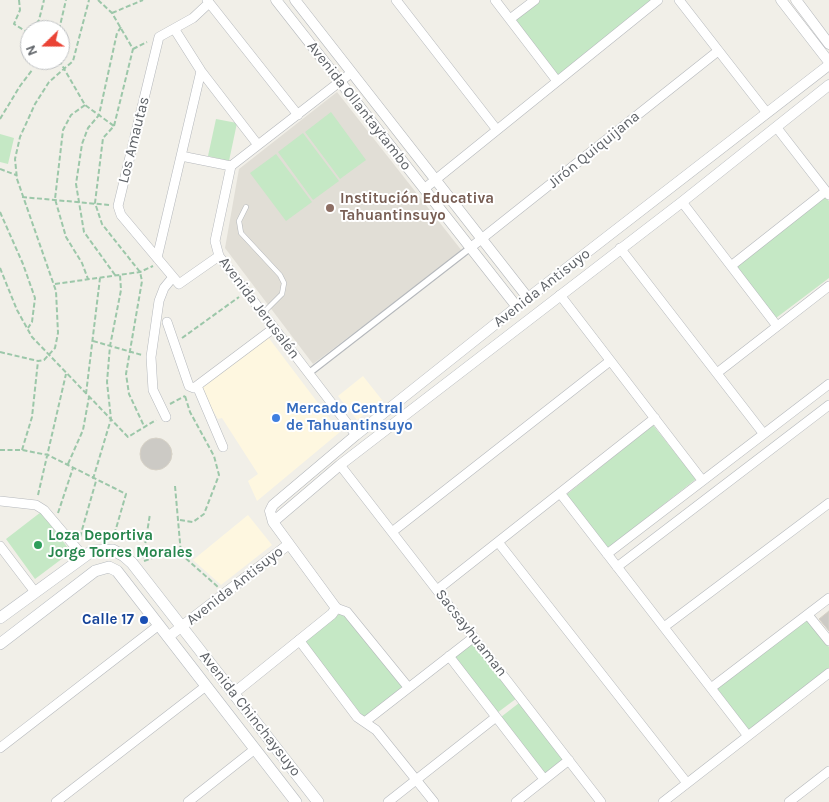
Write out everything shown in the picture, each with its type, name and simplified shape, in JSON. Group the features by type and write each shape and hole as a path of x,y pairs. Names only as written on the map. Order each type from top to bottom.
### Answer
{"main road":[{"path":"0,618 83,556 101,549 110,550"},
{"name":"Avenida Antisuyo","path":"110,550 124,556 132,563 182,627"},
{"path":"0,644 103,567 117,571 168,637"},
{"name":"Avenida Chinchaysuyo","path":"182,627 317,802"},
{"name":"Avenida Chinchaysuyo","path":"168,637 296,802"}],"street":[{"name":"Avenida Ollantaytambo","path":"276,0 517,307"},
{"name":"Avenida Ollantaytambo","path":"295,0 528,298"},
{"path":"396,0 497,130"},
{"path":"495,0 557,81"},
{"path":"510,20 535,0"},
{"path":"424,189 658,0"},
{"path":"679,0 766,113"},
{"path":"781,0 829,63"},
{"path":"796,0 829,44"},
{"path":"159,37 175,30 208,2 298,115"},
{"path":"175,30 201,71 258,145"},
{"name":"Los Amautas","path":"118,206 159,37"},
{"name":"Jirón Quiquijana","path":"470,248 718,51"},
{"name":"Avenida Antisuyo","path":"336,608 273,522 270,511 273,505 356,435 528,298 829,63"},
{"path":"157,258 201,71"},
{"path":"181,156 231,166 351,73"},
{"name":"Avenida Antisuyo","path":"273,522 340,465 682,202 829,85"},
{"path":"731,266 827,193 777,128"},
{"name":"Avenida Jerusalén","path":"231,166 215,242 220,256 356,435"},
{"path":"682,202 777,326"},
{"path":"118,206 121,215 176,280"},
{"path":"309,373 470,248"},
{"path":"620,248 763,433"},
{"path":"166,417 153,390 151,357 159,300 164,288 220,256"},
{"path":"717,373 829,286"},
{"path":"560,296 702,480"},
{"path":"167,322 193,386 223,447"},
{"path":"193,386 274,328"},
{"path":"392,532 610,361"},
{"path":"607,554 829,384"},
{"path":"617,567 829,405"},
{"path":"437,590 654,418"},
{"name":"Sacsayhuaman","path":"340,465 601,802"},
{"path":"560,493 748,736"},
{"path":"0,501 36,505 55,522 83,556"},
{"path":"664,627 829,503"},
{"path":"498,542 687,784"},
{"name":"Avenida Antisuyo","path":"168,637 289,544"},
{"path":"0,546 35,592"},
{"path":"711,688 829,598"},
{"path":"234,693 332,614 336,608 347,612 408,688"},
{"path":"808,615 829,641"},
{"path":"0,748 159,625"},
{"path":"366,721 474,637"},
{"path":"299,640 357,717 366,721 376,730 434,802"},
{"path":"449,656 544,779"},
{"path":"663,802 829,673"},
{"path":"56,802 206,686"},
{"path":"388,802 496,717"},
{"path":"188,802 255,749"},
{"path":"516,802 569,760"},
{"path":"789,802 829,771"}],"lane":[{"path":"246,207 239,221 241,233 280,275 284,283 282,294 263,313"}],"path":[{"path":"19,0 20,10 14,24 20,28"},
{"path":"39,20 44,0"},
{"path":"61,20 66,0"},
{"path":"70,64 73,61 89,0"},
{"path":"98,0 121,26 133,49 114,126 103,138 95,203 102,224 140,272 142,292 126,374 129,394 144,426"},
{"path":"112,14 143,0"},
{"path":"115,276 84,232 77,201 76,184 82,144 88,128 99,115 117,32 121,26"},
{"path":"133,49 159,37"},
{"path":"0,119 20,86 33,70"},
{"path":"0,352 38,361 49,357 55,348 58,333 54,284 22,197 16,175 16,148 27,120 49,82 63,70"},
{"path":"66,70 84,105 114,126"},
{"path":"84,105 71,115 63,130 55,199 66,237 82,263 88,279"},
{"path":"0,169 16,175"},
{"path":"22,197 118,206"},
{"path":"0,212 23,264 34,298 32,322 28,328"},
{"path":"54,284 140,272 156,265 157,258"},
{"path":"0,268 28,328 49,357 128,437 144,426 166,417"},
{"path":"93,479 111,419 107,382 110,346 121,290 120,275"},
{"path":"0,279 4,278"},
{"path":"86,394 100,278"},
{"path":"175,344 247,291"},
{"path":"92,341 151,357"},
{"path":"22,450 32,417 38,361"},
{"path":"36,505 66,374"},
{"path":"162,409 185,396 190,412 214,456 219,475 204,514 193,522 180,520"},
{"path":"68,464 83,430 89,397"},
{"path":"0,450 22,450 48,455 74,467 96,481 126,494 110,550"},
{"path":"55,522 74,467"},
{"path":"73,544 80,538 96,481"},
{"path":"175,486 180,520 181,554"},
{"path":"150,514 142,561 151,560 167,553 181,554 225,594"}],"shaded area":[{"name":"Institución Educativa Tahuantinsuyo","path":"337,92 462,251 313,364 225,248 239,169"},
{"name":"Mercado Central de Tahuantinsuyo","path":"268,337 340,432 257,501 248,481 258,474 222,418 218,419 200,389"},
{"path":"363,376 382,400 357,420 338,396"},
{"path":"248,515 272,545 221,585 193,560"}],"green space":[{"path":"540,0 654,0 558,77 514,20"},
{"path":"331,112 366,160 340,179 305,132"},
{"path":"216,119 237,123 229,161 208,156"},
{"path":"303,133 339,181 313,200 278,152"},
{"path":"0,134 14,138 8,164 0,162"},
{"path":"276,154 312,202 286,221 250,173"},
{"path":"825,196 829,201 829,278 776,318 736,267"},
{"path":"653,425 696,479 608,548 566,495"},
{"name":"Loza Deportiva Jorge Torres Morales","path":"41,512 71,552 35,579 6,539"},
{"path":"343,611 403,687 364,718 304,641"},
{"path":"807,619 829,647 829,668 749,731 716,687"},
{"path":"473,641 517,698 497,713 453,657"},
{"path":"519,703 563,759 544,774 501,717"}],"building":[{"path":"156,438 162,439 167,443 171,448 171,460 167,465 162,469 156,470 150,469 145,465 141,460 140,454 141,448 145,443 150,439"},
{"path":"829,611 829,631 819,619"}],"place":[{"name":"Institución Educativa Tahuantinsuyo","path":"330,208"},
{"name":"Mercado Central de Tahuantinsuyo","path":"276,418"},
{"name":"Loza Deportiva Jorge Torres Morales","path":"38,545"},
{"name":"Calle 17","path":"144,620"}]}
